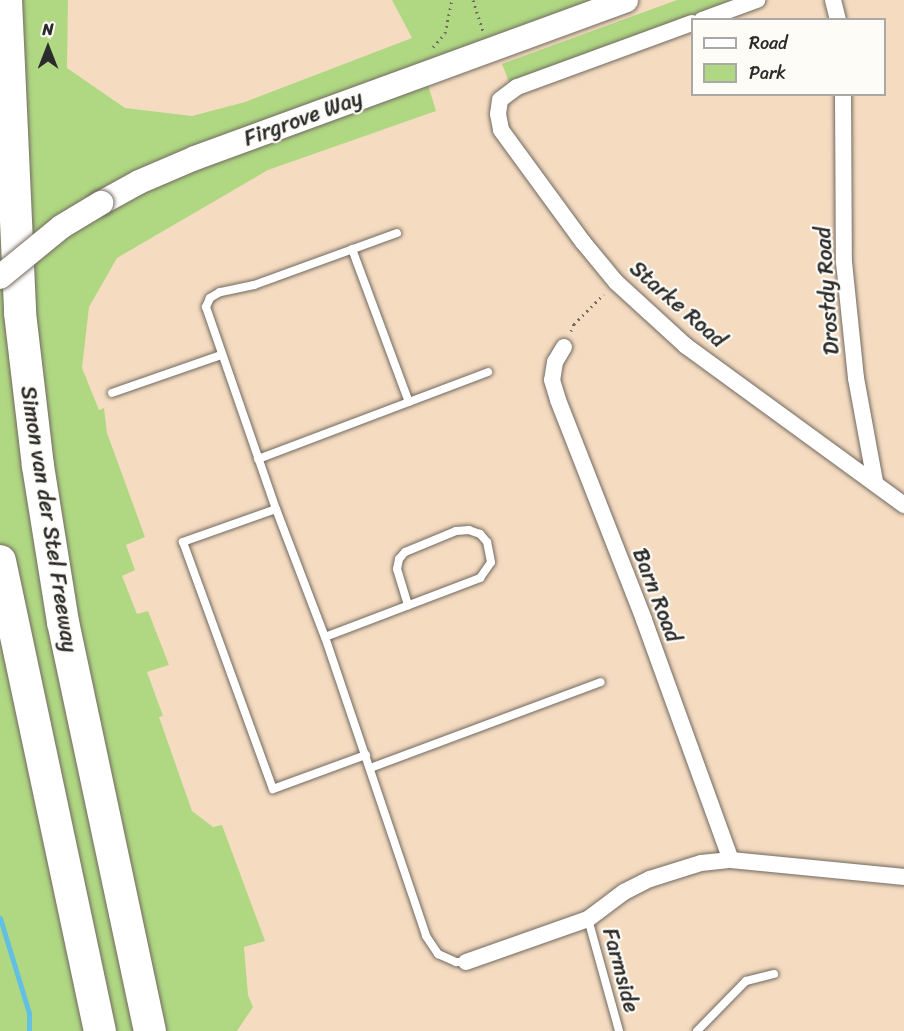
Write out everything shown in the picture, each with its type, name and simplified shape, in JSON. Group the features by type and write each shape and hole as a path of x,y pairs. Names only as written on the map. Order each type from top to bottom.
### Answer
{"highway":[{"name":"Simon van der Stel Freeway","path":"6,0 20,313 38,466 65,633 150,1031"},
{"path":"0,561 100,1031"}],"street":[{"name":"Firgrove Way","path":"0,277 61,227 140,182 195,158 626,0"},
{"path":"708,18 757,0"},
{"path":"833,0 838,18"},
{"name":"Starke Road","path":"691,24 517,87 500,100 498,114 501,130 583,242 616,282 686,346 904,505"},
{"name":"Drostdy Road","path":"843,96 844,262 856,378 875,482"},
{"name":"Barn Road","path":"564,347 555,362 552,380 558,400 644,621 731,860"},
{"path":"466,962 588,919 624,892 650,879 701,863 731,860 904,878"}],"lane":[{"path":"397,233 210,298 206,307 207,317 276,509 325,637 426,936 438,954 456,962 466,962"},
{"path":"352,249 409,402"},
{"path":"112,393 221,355"},
{"path":"258,459 488,372"},
{"path":"276,509 183,542 191,565 273,789 366,755"},
{"path":"325,637 480,578 491,562 488,542 480,534 456,531 405,552 397,569 408,605"},
{"path":"370,768 601,682"},
{"name":"Farmside","path":"588,919 619,1031"},
{"path":"697,1031 746,981 774,974"}],"path":[{"path":"430,54 445,33 452,0"},
{"path":"473,0 484,35"},
{"path":"564,347 574,324 616,282"}],"green space":[{"path":"0,0 68,0 67,68 125,108 192,116 245,102 412,38 392,0 626,0 425,75 436,111 268,170 117,258 89,307 82,368 99,410 104,408 107,433 145,537 126,545 135,570 122,576 137,614 148,611 169,665 147,672 163,716 159,717 192,811 213,827 222,825 265,941 244,947 248,995 253,1007 237,1031 0,1031"},
{"path":"677,0 732,0 509,82 502,64"}],"waterway":[{"path":"0,918 29,1013 29,1031"}]}
